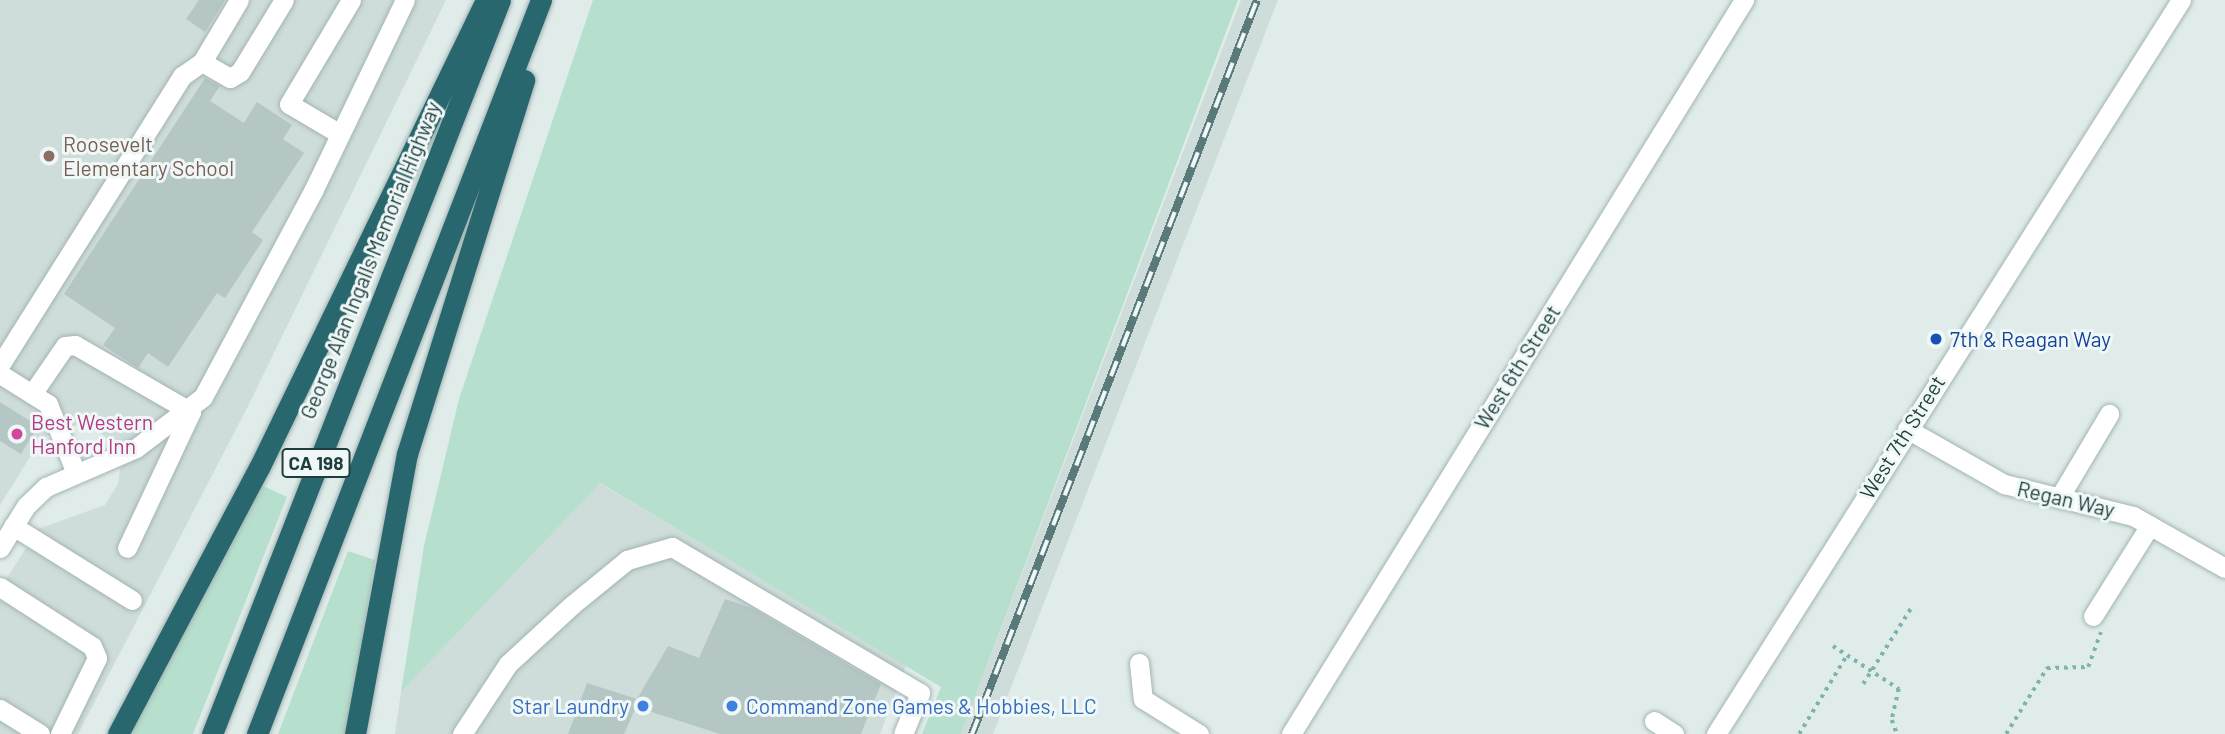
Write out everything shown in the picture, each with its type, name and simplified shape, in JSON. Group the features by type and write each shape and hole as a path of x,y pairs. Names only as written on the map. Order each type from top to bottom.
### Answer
{"highway":[{"path":"118,734 259,468 486,0"},
{"name":"George Alan Ingalls Memorial Highway","path":"212,734 500,0"},
{"name":"CA 198","path":"257,734 541,0"},
{"path":"355,734 408,454 549,0"}],"street":[{"path":"0,365 182,76 202,62 239,0"},
{"path":"202,62 230,78 240,72 284,0"},
{"path":"340,134 289,104 351,0"},
{"path":"127,548 191,412 230,353 405,0"},
{"name":"West 6th Street","path":"1291,734 1744,0"},
{"name":"West 7th Street","path":"1716,734 2181,0"},
{"path":"32,394 65,346 75,345 191,412"},
{"path":"0,374 48,404 76,473"},
{"path":"0,548 13,526 46,488 136,448 191,412"},
{"path":"2059,498 2109,414"},
{"name":"Regan Way","path":"1907,429 2004,484 2109,507 2150,525 2225,568"},
{"path":"2093,615 2150,525"},
{"path":"13,526 132,600"},
{"path":"463,734 508,664 572,605 627,560 672,547 920,693 903,734"},
{"path":"0,587 92,646 97,658 60,734"},
{"path":"1139,663 1143,699 1199,734"},
{"path":"0,709 40,734"},
{"path":"1654,722 1674,734"}],"path":[{"path":"1863,684 1911,608"},
{"path":"2006,734 2047,668 2088,667 2102,642 2101,625 2093,615"},
{"path":"1833,646 1899,689 1892,720 1897,734"},
{"path":"1798,734 1847,655"}],"shaded area":[{"path":"0,0 446,0 249,404 78,734 0,734 0,589 38,529 105,505 118,484 121,464 115,445 97,430 77,425 57,429 40,441 0,505"},
{"path":"1241,0 1278,0 993,734 961,734"},
{"path":"599,483 906,665 880,734 395,734 401,692"}],"green space":[{"path":"593,0 1238,0 961,734 922,734 941,687 600,483 401,692 424,546 459,399"},
{"path":"259,484 287,497 193,734 128,734"},
{"path":"348,551 375,560 347,734 278,734"}],"building":[{"path":"199,0 225,0 205,32 186,19"},
{"path":"205,78 220,86 210,101 244,123 257,102 292,125 283,139 304,153 252,232 263,240 225,298 217,293 168,367 148,353 138,368 103,345 115,328 64,294"},
{"name":"Best Western Hanford Inn","path":"0,402 38,426 21,454 0,441"},
{"path":"725,599 752,608 881,684 861,734 720,734 636,707 624,734 568,734 587,683 637,699 668,646 699,658"}],"railway":[{"path":"972,734 1257,0"}],"place":[{"name":"Roosevelt Elementary School","path":"49,156"},
{"name":"7th & Reagan Way","path":"1936,339"},
{"name":"Best Western Hanford Inn","path":"17,434"},
{"name":"Star Laundry","path":"643,706"},
{"name":"Command Zone Games & Hobbies, LLC","path":"732,706"}]}
